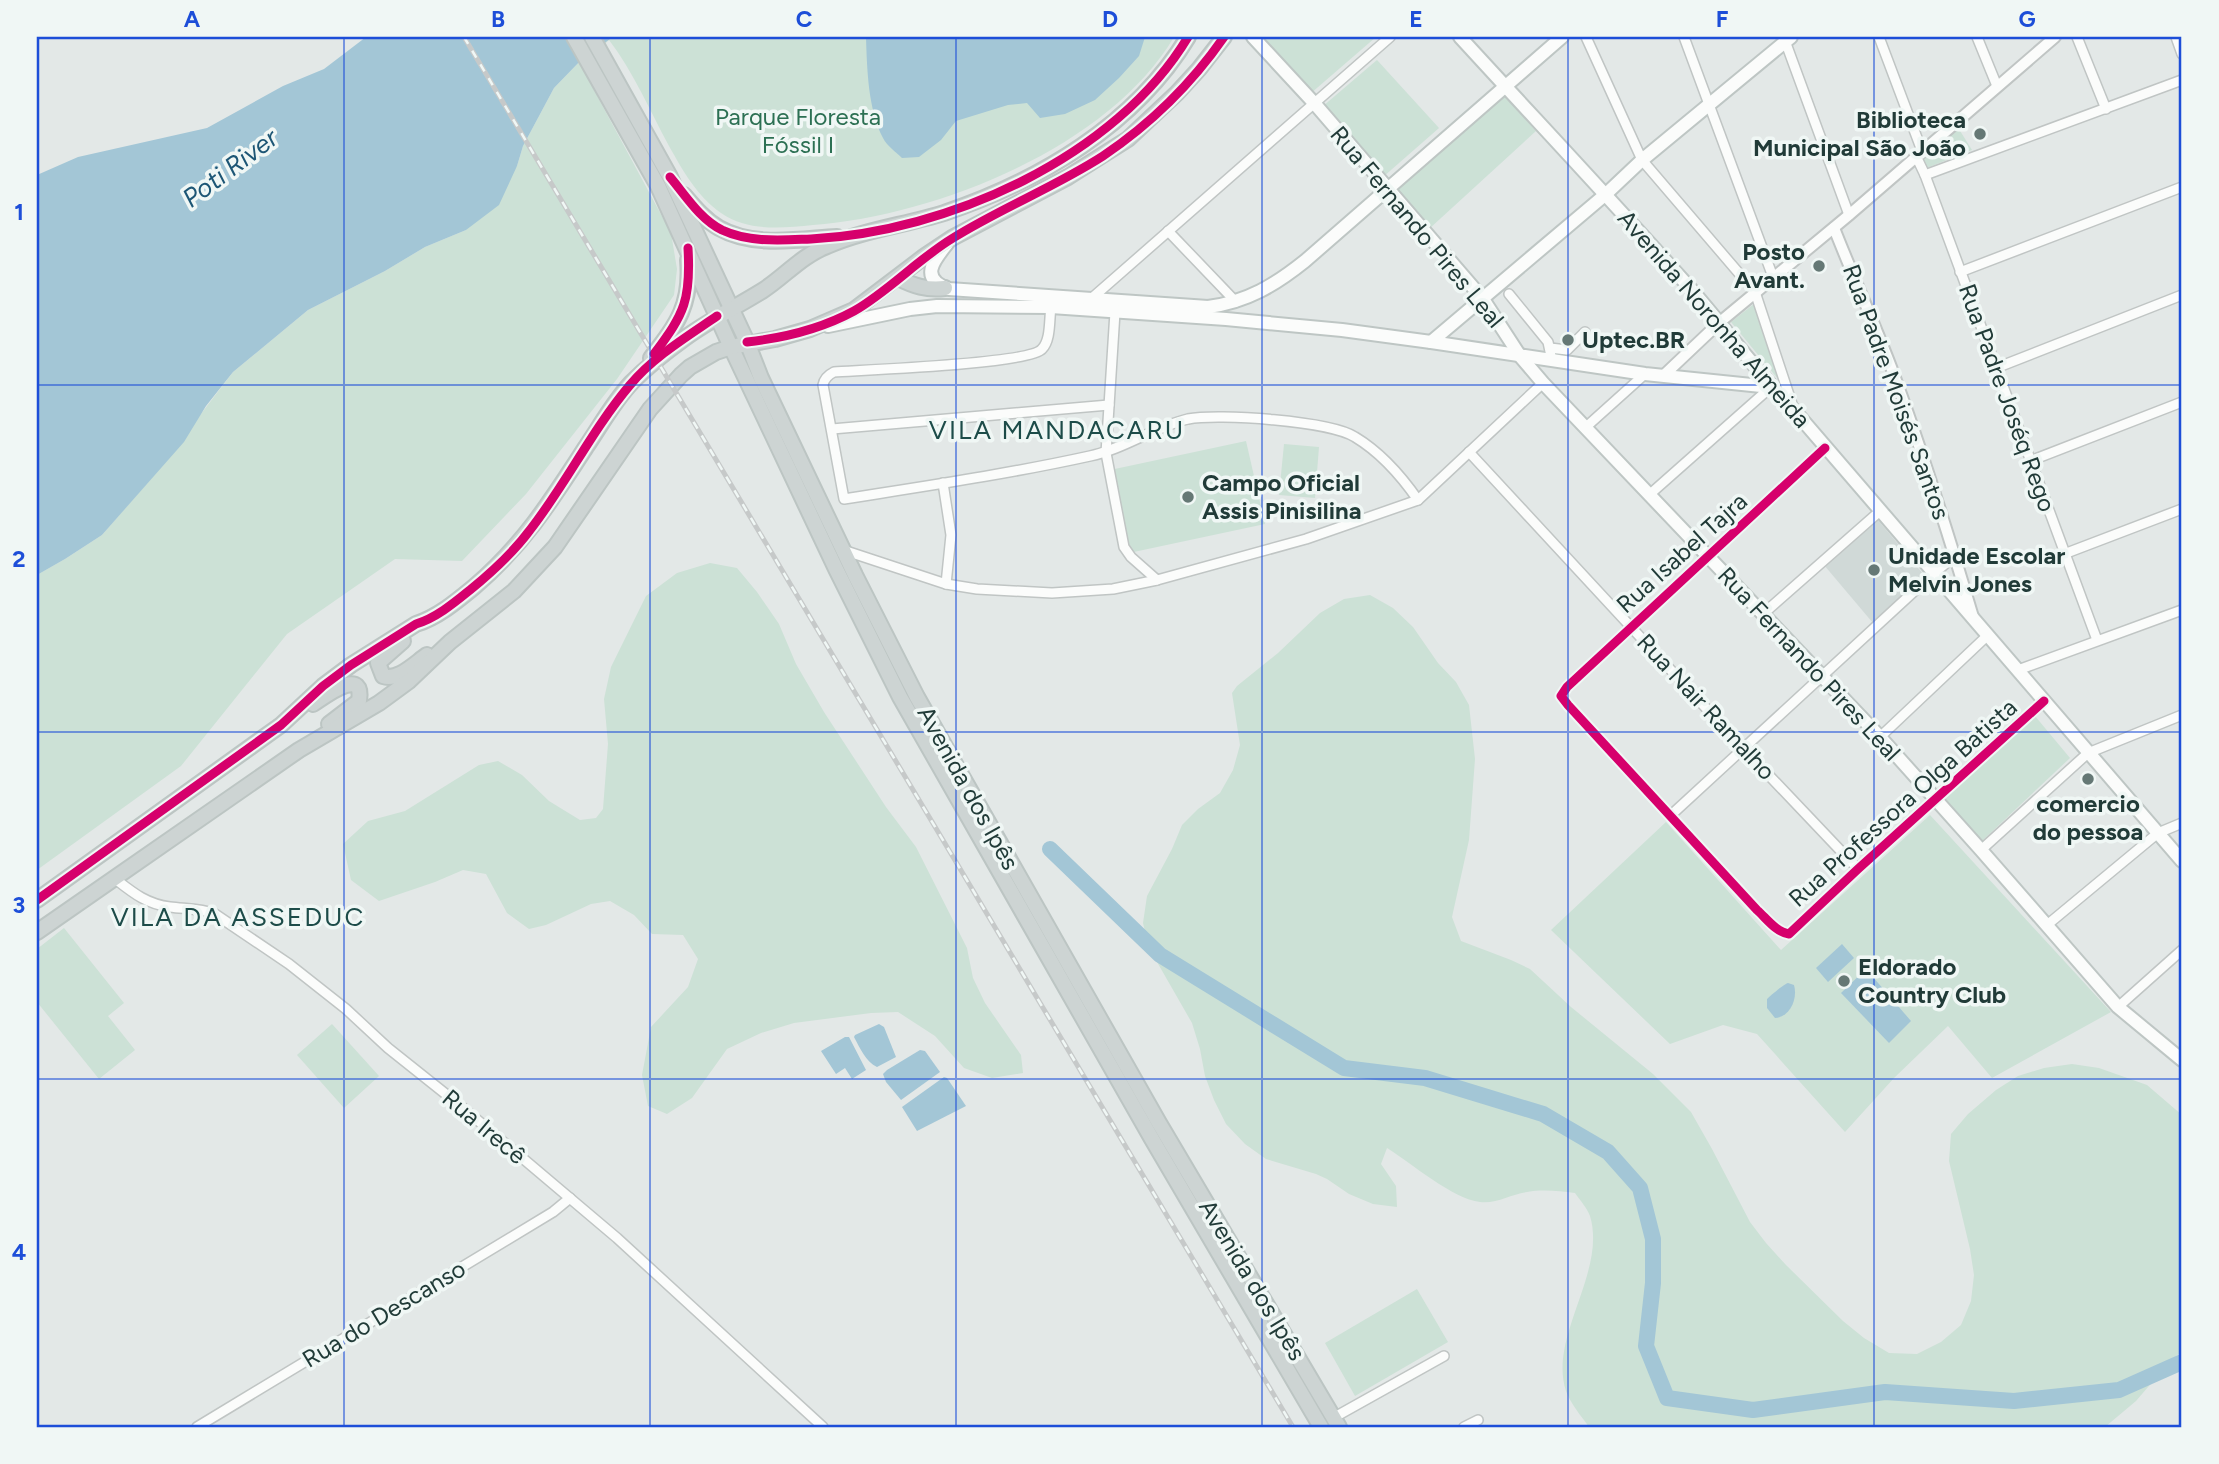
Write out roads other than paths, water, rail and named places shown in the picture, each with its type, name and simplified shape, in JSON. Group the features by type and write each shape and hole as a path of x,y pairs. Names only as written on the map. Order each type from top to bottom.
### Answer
{"main road":[{"path":"574,37 636,130"},
{"path":"592,37 636,130"},
{"path":"632,383 664,354 717,316 763,290 812,253 849,237 951,210 1008,187 1049,165 1105,130 1125,113 1164,71 1188,37"},
{"path":"810,329 855,310 952,238 1068,177 1128,139 1177,93 1224,37"},
{"name":"Rua Fernando Pires Leal","path":"1252,37 1315,104 1483,299 1520,356 1543,383 1880,737 2118,1007 2182,1060"},
{"name":"Avenida Noronha Almeida","path":"1460,37 1720,322 1771,387 1793,409 2182,861"},
{"path":"37,932 299,750 379,703 409,681 450,642 514,591 555,547 660,396 690,367 731,346 910,309 1092,298 1208,307 1236,302 1267,289 1287,275 1562,37"},
{"path":"1431,342 1787,38"},
{"name":"Avenida dos Ipês","path":"636,130 670,177 843,550 1003,866"},
{"name":"Avenida dos Ipês","path":"636,130 717,316 878,655 1135,1094 1321,1427"},
{"path":"670,177 703,216 720,229 736,236 779,240 849,237"},
{"path":"945,288 933,279 931,267 952,238"},
{"path":"450,642 392,678 383,676 378,667 381,660 428,620 496,568 531,530 613,406 675,327 686,300 690,279 688,248"},
{"path":"898,278 921,288 945,288 1115,312 1342,330 1520,356 1551,355 1645,374 1771,387"},
{"path":"717,316 747,342"},
{"path":"281,725 323,686 351,665 416,624 428,620"},
{"path":"37,900 281,725 342,685 349,683 356,687 360,694 356,704 315,734 299,750"},
{"name":"Avenida dos Ipês","path":"1152,1126 1336,1423"}],"street":[{"path":"1092,298 1390,37"},
{"path":"1586,37 1642,160 1755,292 1793,409"},
{"path":"1684,37 1773,277"},
{"name":"Rua Padre Joséq Rego","path":"1879,37 1960,272 2097,640"},
{"path":"1977,37 1997,86"},
{"path":"1663,376 1720,322 1834,228 2055,37"},
{"path":"2077,37 2106,109"},
{"path":"2176,37 2182,54"},
{"path":"1787,38 1849,215"},
{"path":"1925,175 2182,80"},
{"path":"1960,272 2182,187"},
{"name":"Rua Padre Moisés Santos","path":"1834,228 1890,365 1955,556 1973,618"},
{"path":"1168,231 1236,302"},
{"path":"1508,293 1548,342 1551,355 1567,350 1585,332"},
{"path":"1996,368 2182,295"},
{"path":"1044,303 1047,340 1044,347 1035,354 990,361 834,372 827,377 823,385 844,499 1006,473 1106,453 1171,424 1200,417 1234,416 1331,427 1355,436 1371,448 1418,500"},
{"path":"1115,312 1106,453 1124,547 1131,557 1157,580"},
{"path":"1586,427 1645,374"},
{"path":"843,550 946,584 997,591 1052,593 1113,589 1157,580 1306,538 1418,500 1543,383"},
{"path":"1649,495 1771,387"},
{"path":"2030,461 2182,402"},
{"path":"832,429 1110,405"},
{"name":"Rua Isabel Tajra","path":"1670,816 1563,699 1562,692 1825,448"},
{"name":"Rua Nair Ramalho","path":"1469,452 1858,869"},
{"path":"943,483 951,535 946,584"},
{"path":"2064,554 2182,509"},
{"path":"1763,614 1880,512"},
{"path":"1670,816 1955,556"},
{"path":"2018,670 2182,610"},
{"path":"1880,737 1988,635"},
{"name":"Rua Professora Olga Batista","path":"1670,816 1766,919 1782,932 1789,934 2044,701"},
{"path":"1981,850 2088,753 2182,715"},
{"path":"2047,925 2158,832 2182,823"},
{"name":"Rua Irecê","path":"114,878 144,900 203,910 215,915 326,992 388,1048 570,1198 823,1427"},
{"path":"2118,1007 2182,950"},
{"name":"Rua do Descanso","path":"197,1427 553,1212 570,1198"},
{"path":"1336,1423 1444,1356"},
{"path":"1464,1427 1478,1420"}],"water":[{"name":"Poti River","path":"366,37 613,37 584,57 554,88 523,146 499,205 466,230 425,247 385,271 308,310 233,372 206,406 184,442 102,535 37,575 37,175 78,157 207,128 283,86 324,69"},
{"path":"866,37 1145,37 1139,56 1095,100 1065,114 1040,118 1027,103 1008,105 956,121 941,140 919,157 902,158 885,141 874,114 869,89"},
{"path":"1842,944 1854,958 1828,982 1816,968"},
{"path":"1866,969 1911,1021 1889,1043 1841,993"},
{"path":"1788,983 1794,985 1794,1001 1789,1011 1775,1018 1767,1008 1767,999"},
{"path":"879,1024 884,1027 896,1057 877,1067 866,1058 854,1037"},
{"path":"849,1037 866,1070 852,1079 845,1068 836,1074 821,1051"},
{"path":"920,1050 925,1051 940,1072 901,1100 883,1074"},
{"path":"944,1077 966,1106 917,1131 902,1107"}],"waterway":[{"path":"1050,849 1160,955 1344,1068 1425,1078 1543,1114 1608,1152 1640,1188 1653,1239 1653,1283 1646,1346 1667,1398 1753,1410 1885,1392 2014,1401 2119,1390 2182,1362"}],"railway":[{"path":"464,37 1293,1427"}],"place":[{"name":"Biblioteca Municipal São João","path":"1980,134"},
{"name":"Posto Avant.","path":"1819,266"},
{"name":"Uptec.BR","path":"1568,340"},
{"name":"Campo Oficial Assis Pinisilina","path":"1188,497"},
{"name":"Unidade Escolar Melvin Jones","path":"1874,570"},
{"name":"comercio do pessoa","path":"2088,779"},
{"name":"Eldorado Country Club","path":"1844,981"}],"district":[{"name":"VILA MANDACARU","path":"1057,430"},
{"name":"VILA DA ASSEDUC","path":"238,917"}],"park label":[{"name":"Parque Floresta Fóssil I","path":"798,131"}]}
